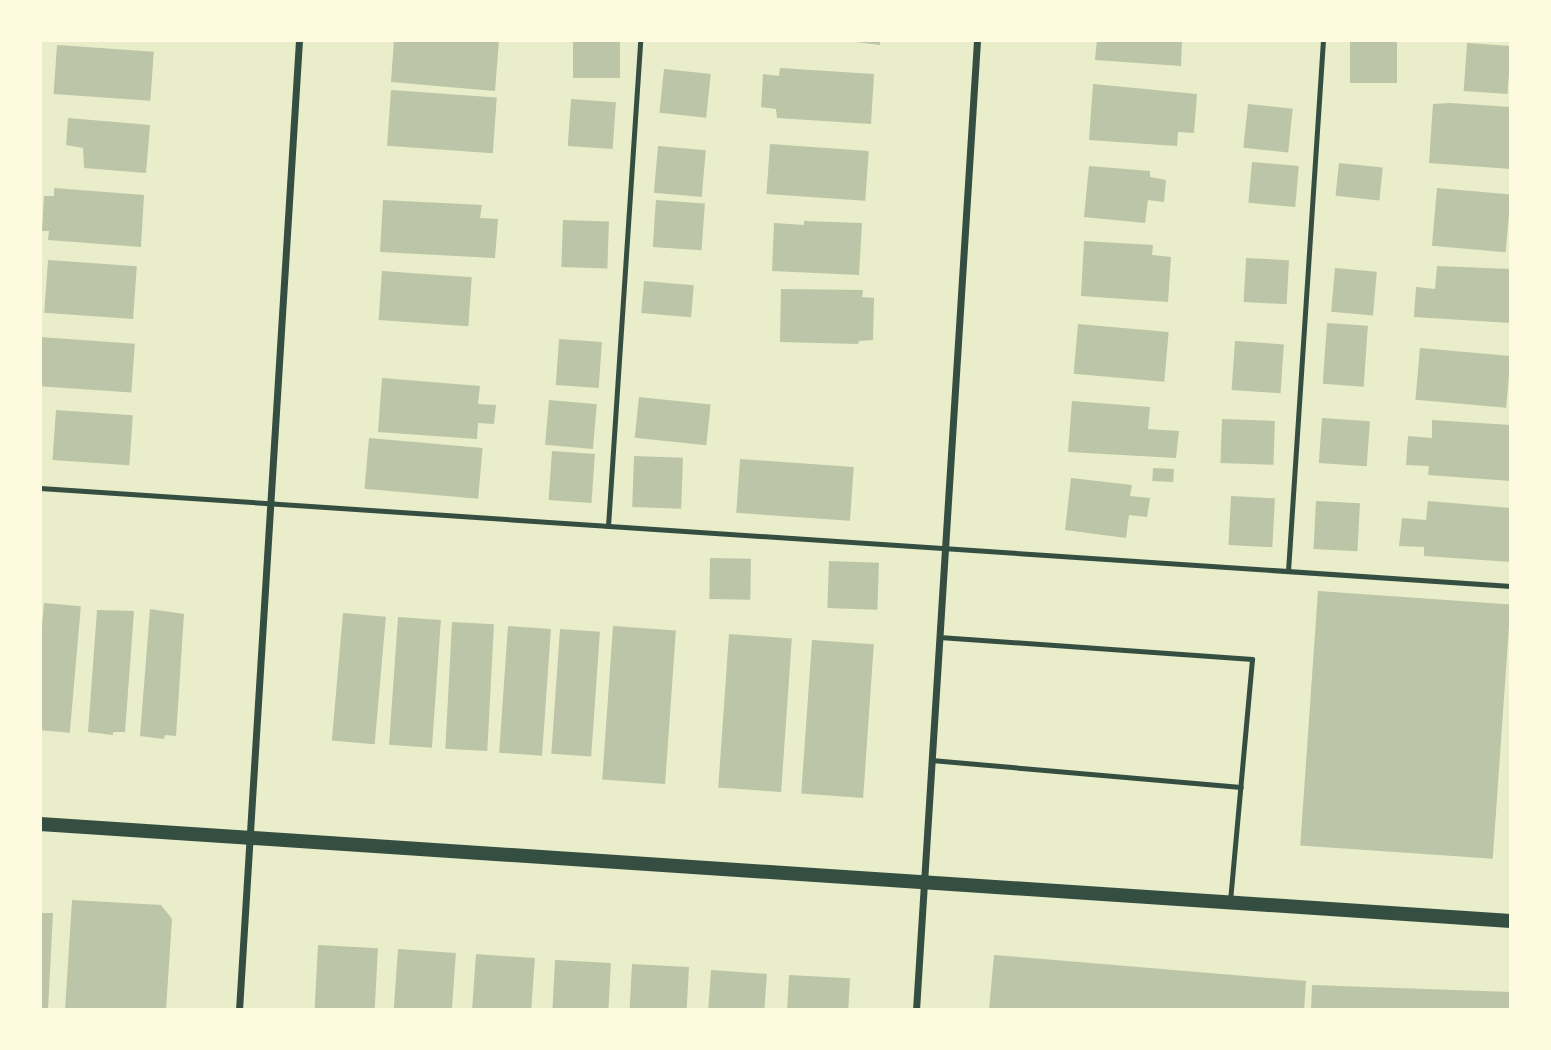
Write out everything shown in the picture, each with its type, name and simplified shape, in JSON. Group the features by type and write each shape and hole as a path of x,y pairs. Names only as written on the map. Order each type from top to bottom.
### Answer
{"main road":[{"path":"40,824 1511,921"}],"street":[{"path":"239,1010 299,40"},
{"path":"916,1010 977,40"}],"lane":[{"path":"608,526 640,40"},
{"path":"1288,570 1323,40"},
{"path":"40,488 1511,586"},
{"path":"939,637 1252,659 1230,902"},
{"path":"932,760 1241,787"}],"building":[{"path":"394,40 499,40 495,91 391,82"},
{"path":"573,40 620,40 620,78 573,78"},
{"path":"840,40 880,40 880,45"},
{"path":"1097,40 1182,40 1181,66 1095,60"},
{"path":"1350,40 1397,40 1397,83 1350,83"},
{"path":"1467,43 1511,46 1508,94 1464,91"},
{"path":"57,45 154,52 150,101 54,94"},
{"path":"780,68 874,74 871,124 777,118 776,109 761,107 763,74 779,76"},
{"path":"664,69 711,74 706,118 659,113"},
{"path":"1093,84 1197,94 1194,133 1178,132 1177,146 1089,140"},
{"path":"391,90 497,97 493,153 387,146"},
{"path":"571,99 616,102 613,149 568,146"},
{"path":"1248,104 1293,109 1288,152 1243,148"},
{"path":"1433,104 1511,107 1511,169 1429,163"},
{"path":"68,118 150,125 146,173 84,168 83,148 66,145"},
{"path":"770,144 869,151 865,201 767,194"},
{"path":"658,146 706,150 702,197 654,193"},
{"path":"1252,162 1299,166 1295,207 1248,203"},
{"path":"1339,163 1383,168 1379,200 1336,196"},
{"path":"1089,166 1150,171 1150,177 1166,180 1164,202 1148,200 1145,223 1084,217"},
{"path":"54,188 144,195 141,247 48,240 49,231 42,231 44,196 54,196"},
{"path":"1437,188 1511,194 1506,252 1432,246"},
{"path":"383,200 482,205 480,218 498,219 495,258 380,252"},
{"path":"656,200 705,203 702,250 653,247"},
{"path":"563,220 609,222 607,269 561,267"},
{"path":"804,221 862,223 859,275 772,271 774,223 804,225"},
{"path":"1084,241 1153,245 1152,255 1171,257 1168,302 1081,296"},
{"path":"1246,258 1289,260 1287,304 1244,302"},
{"path":"48,260 137,266 133,319 44,313"},
{"path":"1437,266 1511,269 1511,323 1414,317 1416,287 1435,289"},
{"path":"1335,268 1377,272 1373,315 1331,312"},
{"path":"382,271 472,277 468,326 379,320"},
{"path":"644,281 694,285 691,317 641,313"},
{"path":"781,289 863,290 862,297 874,298 873,340 859,341 858,344 780,342"},
{"path":"1327,323 1368,326 1364,387 1323,384"},
{"path":"1078,324 1169,332 1164,382 1074,374"},
{"path":"40,337 135,344 131,393 40,386"},
{"path":"559,339 602,342 599,388 556,385"},
{"path":"1235,341 1284,344 1280,393 1232,390"},
{"path":"1420,348 1511,356 1506,408 1415,400"},
{"path":"382,378 480,386 478,404 496,405 494,424 478,423 477,439 378,432"},
{"path":"639,397 711,405 706,445 635,438"},
{"path":"549,400 597,404 593,449 545,445"},
{"path":"1072,401 1150,407 1148,429 1179,431 1176,458 1068,452"},
{"path":"56,410 133,415 129,465 53,460"},
{"path":"1322,418 1370,421 1367,466 1319,463"},
{"path":"1222,419 1275,421 1273,465 1220,463"},
{"path":"1432,420 1511,425 1511,481 1428,475 1429,466 1406,465 1408,436 1432,438"},
{"path":"369,438 483,448 478,499 365,489"},
{"path":"552,451 595,454 591,503 549,500"},
{"path":"634,456 683,458 681,509 632,507"},
{"path":"740,459 854,467 850,521 736,513"},
{"path":"1153,468 1174,469 1173,482 1152,481"},
{"path":"1071,478 1132,485 1130,496 1150,498 1147,517 1129,515 1126,538 1065,530"},
{"path":"1231,496 1275,498 1272,547 1228,545"},
{"path":"1316,501 1360,503 1357,551 1313,549"},
{"path":"1428,501 1511,508 1511,562 1424,556 1424,547 1399,546 1402,518 1426,520"},
{"path":"710,558 751,559 750,600 709,599"},
{"path":"829,561 879,563 877,610 827,608"},
{"path":"1318,591 1511,604 1493,859 1300,845"},
{"path":"44,603 81,606 70,733 40,730 40,649"},
{"path":"150,609 184,614 176,736 165,735 164,739 140,736"},
{"path":"97,610 134,611 125,732 113,732 113,735 88,732"},
{"path":"343,613 386,617 375,744 332,741"},
{"path":"398,617 441,620 432,748 389,745"},
{"path":"452,622 494,624 487,751 445,749"},
{"path":"508,626 551,629 542,756 499,753"},
{"path":"613,626 676,630 665,784 602,780"},
{"path":"560,629 600,632 591,756 551,754"},
{"path":"729,634 792,638 781,792 718,788"},
{"path":"812,640 874,644 863,798 801,794"},
{"path":"72,900 161,905 172,919 166,1010 65,1010"},
{"path":"40,913 53,913 48,1010 40,1010"},
{"path":"318,945 378,948 375,1010 315,1010"},
{"path":"398,949 456,953 452,1010 394,1010"},
{"path":"476,954 535,958 531,1010 472,1010"},
{"path":"994,955 1306,981 1304,1010 989,1010"},
{"path":"555,960 611,963 608,1010 552,1010"},
{"path":"632,964 689,967 687,1010 630,1010"},
{"path":"711,970 767,974 764,1010 708,1010"},
{"path":"789,975 850,978 848,1010 787,1010"},
{"path":"1312,985 1511,992 1511,1010 1311,1010"}]}
